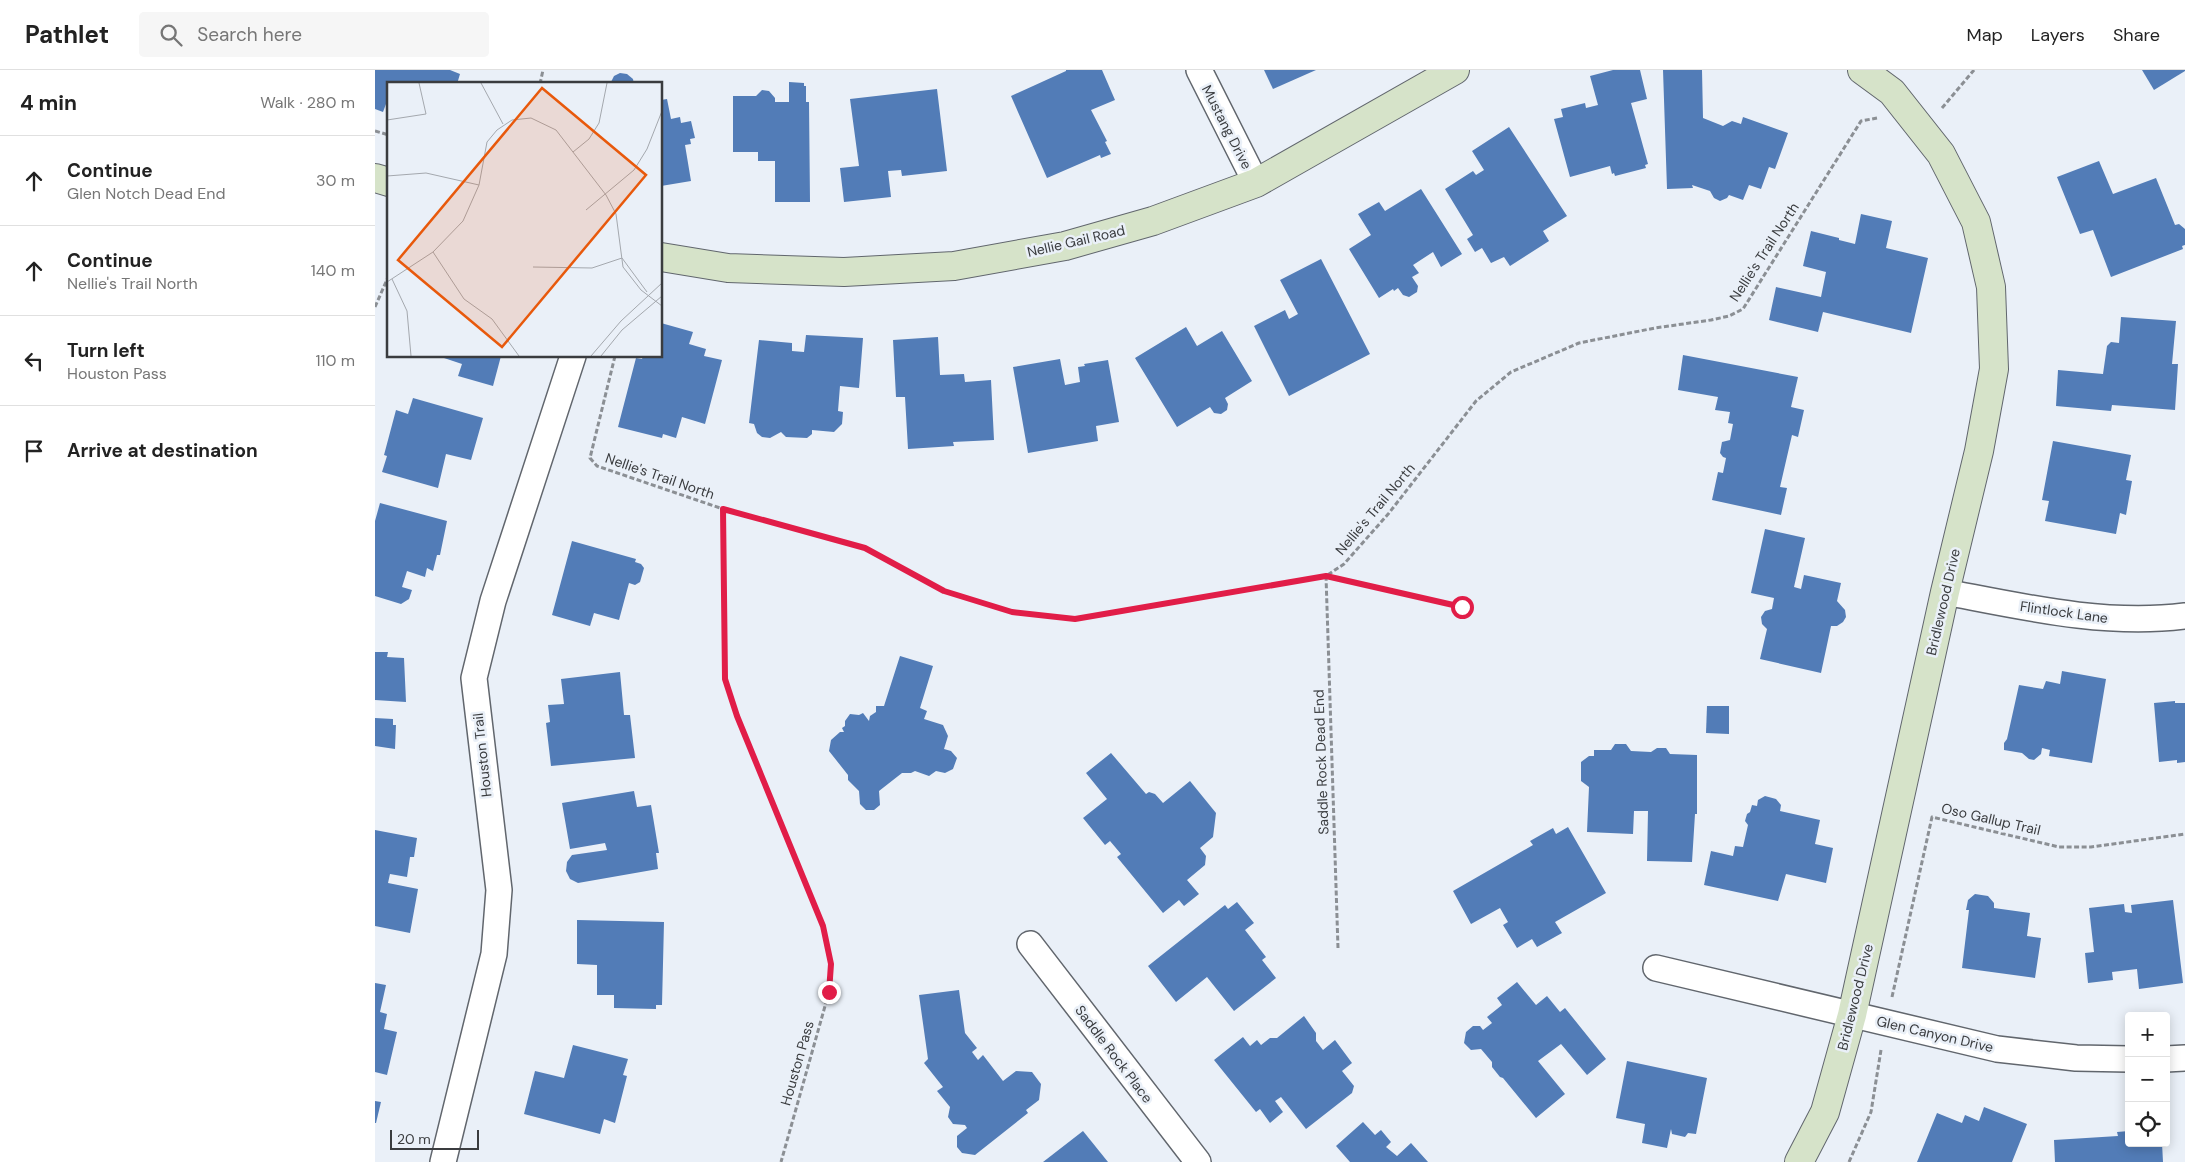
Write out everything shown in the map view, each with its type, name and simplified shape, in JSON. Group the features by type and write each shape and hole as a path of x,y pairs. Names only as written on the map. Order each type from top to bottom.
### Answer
{"street":[{"name":"Mustang Drive","path":"1199,70 1256,183"},
{"name":"Nellie Gail Road","path":"663,257 728,268 844,272 955,266 1074,243 1153,221 1256,183 1455,70"},
{"name":"Bridlewood Drive","path":"1799,1162 1825,1112 1852,1015 1945,592 1979,451 1994,369 1991,287 1976,222 1941,154 1892,92 1862,70"},
{"name":"Houston Trail","path":"443,1162 494,954 499,890 474,678 493,601 572,358"},
{"name":"Flintlock Lane","path":"1945,592 2061,614 2114,619 2185,616"},
{"name":"Saddle Rock Place","path":"1030,944 1198,1162"},
{"name":"Glen Canyon Drive","path":"1656,968 1997,1049 2075,1058 2125,1059"},
{"path":"2170,1059 2185,1058"}],"path":[{"path":"1943,108 1974,70"},
{"name":"Nellie's Trail North","path":"615,358 590,458 597,466 723,509 865,548 944,591 1012,612 1075,619 1326,576 1344,564 1389,513 1477,401 1511,372 1579,343 1655,328 1711,320 1729,316 1743,309 1861,121"},
{"path":"375,307 387,280"},
{"name":"Houston Pass","path":"723,509 725,679 737,716 823,926 831,964 829,992 781,1162"},
{"path":"1326,576 1462,607"},
{"name":"Saddle Rock Dead End","path":"1326,576 1338,948"},
{"name":"Oso Gallup Trail","path":"1895,985 1932,817 2059,847 2091,848 2185,834"},
{"path":"1849,1162 1871,1112 1879,1064"}],"building":[{"path":"375,70 450,70 460,74 458,82 387,82 387,101 383,112 375,109"},
{"path":"1066,70 1102,70 1115,100 1091,110 1107,141 1105,142 1111,154 1101,158 1100,155 1047,178 1011,96"},
{"path":"1264,70 1316,70 1273,89"},
{"path":"1613,70 1640,70 1647,99 1631,103 1648,164 1645,165 1646,168 1615,176 1614,173 1612,174 1610,166 1570,177 1554,119 1563,117 1561,109 1585,103 1586,108 1598,105 1590,76"},
{"path":"1663,70 1702,70 1703,118 1723,126 1732,121 1741,124 1743,117 1788,133 1775,169 1769,167 1761,189 1749,185 1743,200 1729,195 1720,201 1714,198 1710,191 1692,185 1693,188 1667,189"},
{"path":"2142,70 2185,70 2185,71 2154,90"},
{"path":"620,73 627,74 634,82 611,82 614,76"},
{"path":"789,82 804,83 804,86 806,86 806,102 809,102 810,202 775,202 775,161 758,161 758,152 733,152 733,96 756,96 762,90 769,91 775,98 775,102 789,102"},
{"path":"937,89 947,171 902,176 901,170 888,171 891,197 844,202 840,168 859,166 850,99"},
{"path":"667,99 671,119 680,117 681,123 691,121 695,138 690,139 691,144 685,145 691,181 663,186 663,100"},
{"path":"1509,127 1567,216 1543,231 1549,241 1510,266 1504,257 1491,263 1482,248 1475,252 1467,239 1473,235 1445,189 1473,171 1476,175 1484,170 1472,151"},
{"path":"2099,161 2113,194 2156,178 2175,225 2179,224 2185,229 2185,245 2182,246 2183,249 2111,277 2093,230 2080,234 2057,177"},
{"path":"1421,189 1462,254 1441,267 1433,252 1413,265 1419,273 1412,277 1418,286 1417,292 1409,297 1403,295 1398,288 1379,298 1349,249 1371,235 1358,214 1379,202 1385,211"},
{"path":"1861,214 1892,221 1886,248 1928,258 1911,333 1823,312 1818,332 1769,320 1776,287 1821,297 1826,272 1803,266 1811,231 1855,244"},
{"path":"1321,259 1370,354 1289,396 1254,326 1285,310 1289,319 1298,314 1280,280"},
{"path":"2121,317 2176,321 2172,364 2178,364 2175,410 2112,405 2111,411 2056,406 2058,370 2103,374 2107,346 2111,342 2119,343"},
{"path":"663,324 693,332 689,344 706,349 704,356 722,360 705,424 682,417 676,438 663,434 662,438 618,427 636,358 663,358"},
{"path":"1186,327 1197,346 1222,331 1252,381 1225,398 1228,404 1227,410 1221,414 1214,413 1210,407 1177,427 1135,358"},
{"path":"806,335 863,338 859,388 840,386 838,411 843,412 842,424 834,432 812,430 812,434 807,438 786,437 781,432 770,438 762,437 757,433 754,424 749,423 759,340 792,343 792,351 804,352"},
{"path":"938,337 940,375 964,374 965,382 991,380 994,440 953,442 954,446 908,449 905,397 896,397 893,340"},
{"path":"1683,355 1798,377 1791,407 1804,410 1798,437 1792,435 1780,487 1787,488 1781,515 1712,500 1718,472 1723,473 1726,458 1720,453 1722,442 1730,440 1733,424 1728,423 1730,412 1715,410 1718,397 1678,390"},
{"path":"444,358 500,358 493,386 458,376 462,364"},
{"path":"1060,359 1065,385 1080,382 1078,367 1085,366 1084,364 1108,360 1119,422 1096,426 1098,441 1028,453 1013,367"},
{"path":"413,398 483,418 471,460 446,454 438,488 382,472 387,456 384,455 396,410 408,414"},
{"path":"2053,441 2131,455 2126,480 2132,481 2126,515 2120,513 2116,534 2045,521 2049,501 2042,500"},
{"path":"380,503 447,521 440,555 437,555 433,571 427,568 425,577 407,571 402,587 412,590 409,599 401,604 375,596 375,521"},
{"path":"1765,529 1805,538 1794,587 1801,589 1804,575 1841,583 1837,601 1845,610 1846,617 1837,626 1831,626 1821,673 1760,659 1767,629 1762,624 1761,617 1765,611 1772,609 1774,598 1751,593"},
{"path":"572,541 636,559 635,562 641,564 644,568 640,582 635,585 629,583 619,620 594,613 590,626 552,615"},
{"path":"375,652 388,652 387,657 404,658 406,702 375,700"},
{"path":"900,656 933,666 920,708 927,711 924,719 943,725 948,736 944,749 951,751 957,758 953,769 945,773 936,771 929,776 915,771 902,773 879,791 880,805 874,810 866,810 860,804 859,791 848,780 848,775 829,751 831,740 840,732 844,732 842,728 845,726 845,721 850,714 859,715 863,713 869,721 870,716 876,712 876,706 884,706"},
{"path":"2062,671 2106,679 2092,763 2049,756 2050,750 2042,748 2041,754 2034,760 2029,759 2022,753 2004,750 2004,743 2007,739 2019,685 2043,689 2046,681 2060,684"},
{"path":"620,672 624,715 630,715 635,758 551,766 546,723 550,722 548,705 564,704 561,679"},
{"path":"2175,701 2175,703 2185,703 2185,762 2177,763 2177,760 2159,762 2154,703"},
{"path":"1707,706 1729,706 1729,734 1706,733"},
{"path":"375,718 393,719 393,725 396,725 395,749 375,746"},
{"path":"1615,744 1626,744 1631,751 1651,752 1657,748 1666,748 1670,754 1697,755 1697,814 1695,814 1692,862 1647,861 1648,811 1634,811 1633,834 1587,832 1589,787 1581,781 1581,762 1589,756 1594,756 1594,750 1611,750"},
{"path":"1111,753 1146,794 1149,792 1155,794 1163,803 1190,781 1216,813 1213,837 1200,848 1206,856 1205,865 1187,880 1199,894 1184,906 1179,900 1163,913 1117,857 1121,854 1110,841 1105,845 1083,818 1107,799 1086,773"},
{"path":"634,791 637,807 651,805 659,853 656,853 658,869 578,883 570,879 566,871 567,862 572,855 607,850 605,843 570,849 562,803"},
{"path":"1765,796 1776,799 1781,805 1780,811 1820,820 1815,844 1833,848 1826,883 1786,874 1778,901 1704,885 1711,851 1733,856 1735,846 1743,847 1748,825 1745,821 1747,814 1750,812 1752,805 1757,806 1758,800"},
{"path":"1568,827 1606,893 1555,922 1562,933 1537,947 1532,939 1517,948 1503,925 1508,922 1500,908 1471,924 1453,891 1533,845 1530,841 1553,828 1556,834"},
{"path":"375,830 417,838 414,857 410,857 407,877 390,874 388,883 418,889 410,933 375,926"},
{"path":"1975,894 1988,896 1994,903 1994,908 2030,913 2027,936 2041,938 2035,978 1962,968 1969,910 1966,910 1968,900"},
{"path":"2173,900 2183,983 2139,989 2137,969 2112,972 2113,980 2088,983 2085,953 2094,952 2089,908 2124,904 2125,912 2132,913 2131,905"},
{"path":"1237,902 1254,923 1245,930 1266,957 1262,960 1276,978 1234,1011 1207,977 1176,1002 1148,966 1225,905 1228,909"},
{"path":"577,920 664,922 662,1005 656,1005 656,1009 614,1008 614,995 597,995 597,965 577,964"},
{"path":"1517,982 1536,1005 1547,996 1560,1012 1565,1008 1606,1059 1587,1075 1561,1044 1538,1061 1565,1094 1536,1118 1492,1067 1492,1062 1481,1049 1471,1050 1464,1043 1466,1032 1473,1026 1480,1026 1483,1030 1492,1023 1487,1017 1502,1005 1497,998"},
{"path":"375,983 386,985 380,1012 387,1014 384,1029 397,1032 387,1075 375,1072"},
{"path":"959,990 965,1033 977,1048 972,1052 978,1060 983,1055 1003,1081 1016,1071 1032,1072 1041,1084 1039,1100 1026,1110 1028,1113 975,1155 962,1153 957,1147 957,1136 967,1128 965,1125 953,1124 948,1117 950,1107 937,1091 943,1087 924,1063 928,1059 919,995"},
{"path":"1304,1016 1316,1033 1316,1041 1323,1050 1335,1040 1352,1063 1342,1071 1354,1086 1352,1093 1306,1129 1281,1097 1275,1101 1283,1112 1270,1123 1260,1109 1256,1112 1214,1060 1243,1037 1250,1046 1257,1040 1261,1045 1270,1038 1277,1038"},
{"path":"573,1045 628,1059 623,1075 627,1076 615,1123 604,1119 600,1134 524,1114 535,1071 564,1078"},
{"path":"1627,1061 1707,1078 1696,1134 1688,1133 1685,1137 1672,1134 1671,1129 1667,1148 1642,1143 1645,1124 1616,1118"},
{"path":"375,1101 381,1102 376,1123 375,1123"},
{"path":"1984,1107 2027,1124 2012,1162 1917,1162 1937,1113 1962,1123 1965,1115 1979,1121"},
{"path":"1363,1122 1375,1135 1381,1130 1391,1142 1386,1147 1397,1156 1411,1143 1428,1162 1350,1162 1336,1146"},
{"path":"1083,1131 1108,1162 1043,1162"},
{"path":"2125,1131 2125,1147 2162,1147 2163,1162 2055,1162 2054,1140 2118,1136 2117,1132"}],"route":[{"path":"829,992 831,964 823,926 737,716 725,679 723,640 723,509 865,548 944,591 1012,612 1075,619 1326,576 1462,607"}]}
